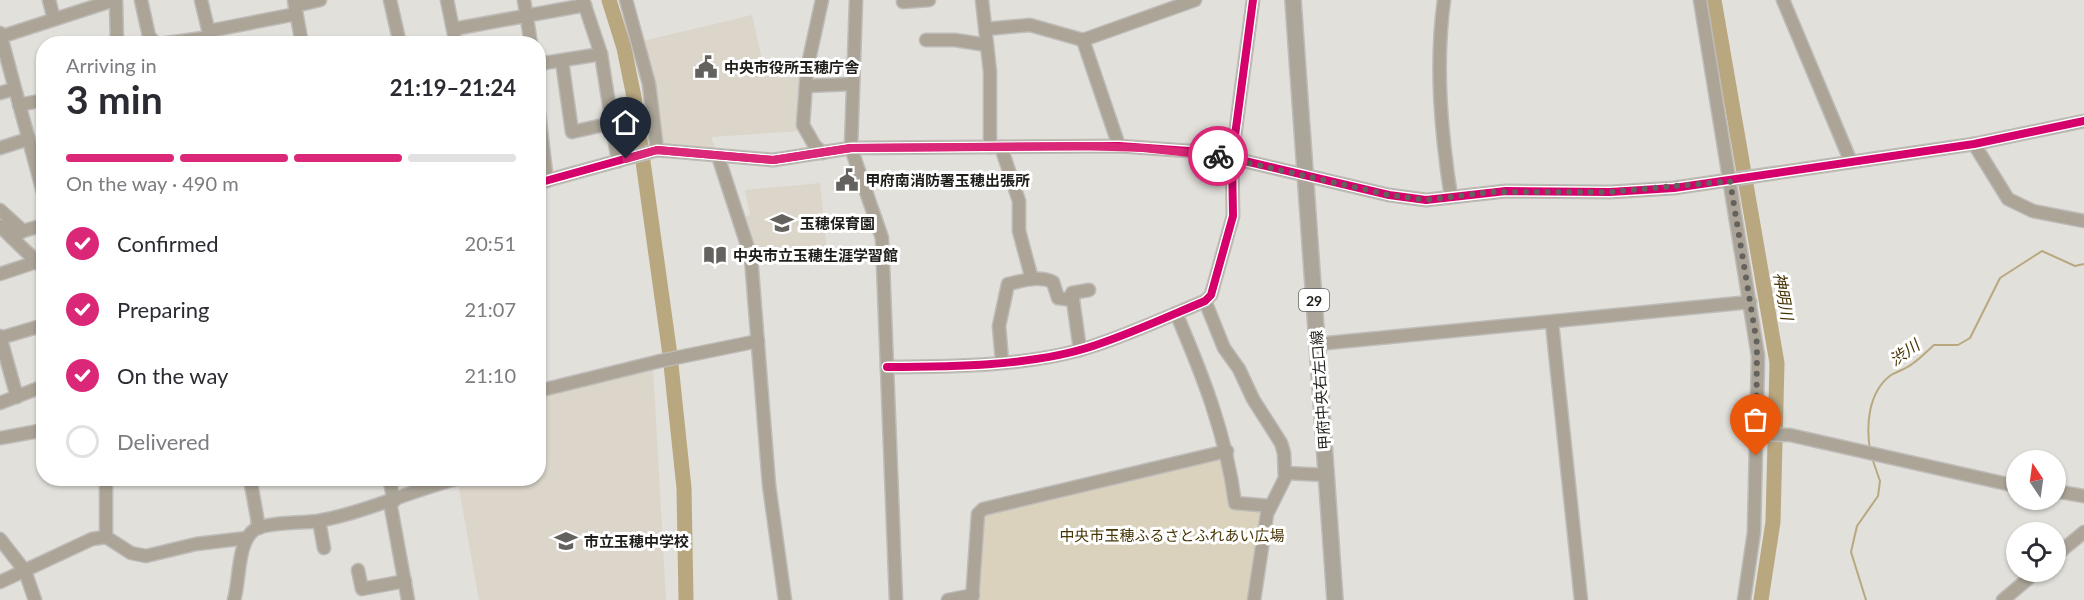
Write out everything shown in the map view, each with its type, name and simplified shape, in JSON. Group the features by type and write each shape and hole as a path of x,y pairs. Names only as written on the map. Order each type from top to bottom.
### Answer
{"main road":[{"name":"甲府中央右左口線","path":"1293,0 1335,600"}],"street":[{"path":"49,0 54,19"},
{"path":"36,169 0,35 115,0 117,36"},
{"path":"141,0 149,36"},
{"path":"201,0 210,36"},
{"path":"209,31 320,0"},
{"path":"390,0 398,36"},
{"path":"447,0 455,36"},
{"path":"524,0 530,36"},
{"path":"626,0 639,39 649,84 657,150"},
{"path":"822,0 806,86 803,125 815,146 823,153"},
{"path":"856,0 851,148 882,238 896,600"},
{"path":"903,2 929,0"},
{"path":"982,0 996,147 1019,201 1019,231 1032,279"},
{"path":"986,29 1030,25 1083,40 1195,0"},
{"path":"887,367 949,367 1080,350 1205,302 1211,295 1233,216 1232,158 1254,0"},
{"path":"1444,0 1440,40 1441,133 1451,197"},
{"path":"1700,0 1733,180 1758,364 1760,434 1754,532 1744,600"},
{"path":"1783,0 1851,162"},
{"path":"454,30 527,17 584,2 601,54 612,123 625,159"},
{"path":"295,6 301,36"},
{"path":"926,40 956,40 987,45"},
{"path":"1083,40 1119,146"},
{"path":"546,63 601,54"},
{"path":"562,60 572,132 612,123"},
{"path":"806,86 852,84"},
{"path":"0,93 14,89"},
{"path":"19,105 36,102"},
{"path":"546,181 657,150 773,160 851,148 1119,146 1189,151 1232,158 1407,199 1506,191 1610,192 1733,180 1974,144 2084,121"},
{"path":"0,148 27,139"},
{"path":"1974,144 2008,199 2033,211 2084,221"},
{"path":"718,156 751,257 769,486 785,600"},
{"path":"0,210 36,260"},
{"path":"0,226 17,234 36,228"},
{"path":"0,274 36,267"},
{"path":"1002,361 999,326 1008,284 1032,279 1047,279 1053,282 1058,298 1073,300"},
{"path":"1080,350 1072,293 1089,290"},
{"path":"1205,302 1224,348 1239,369 1253,399 1281,443 1285,478 1270,506 1254,600"},
{"path":"1317,344 1750,302"},
{"path":"1176,313 1197,362 1227,451 1235,503 1270,506"},
{"path":"1552,323 1581,600"},
{"path":"17,397 0,337 36,327"},
{"path":"546,390 684,355 758,340"},
{"path":"0,403 36,389"},
{"path":"0,438 36,431"},
{"path":"1760,434 1790,435 2006,484"},
{"path":"948,600 973,598 978,514 983,509 1227,451"},
{"path":"1285,473 1326,474"},
{"path":"106,486 106,537"},
{"path":"251,486 259,528"},
{"path":"390,486 408,600"},
{"path":"0,582 92,539 106,537 131,553 146,556 196,544 247,538 259,528 319,521 392,502 431,486"},
{"path":"2066,493 2084,496"},
{"path":"319,521 324,548"},
{"path":"2066,547 2084,532"},
{"path":"234,600 247,538"},
{"path":"0,539 25,571 35,600"},
{"path":"358,570 362,589 405,581"},
{"path":"2003,600 2024,582"}],"shaded area":[{"path":"752,15 764,69 775,65 778,78 807,75 801,131 711,137 718,156 657,150 643,41"},
{"name":"玉穂保育園","path":"820,183 828,262 788,258 751,261 738,218 750,215 745,190"},
{"name":"市立玉穂中学校","path":"653,367 666,600 479,600 459,486 546,486 546,392"},
{"path":"1758,575 1772,575 1768,600 1754,600"}],"green space":[{"name":"中央市玉穂ふるさとふれあい広場","path":"1221,456 1232,507 1262,511 1249,600 976,600 982,515"}],"waterway":[{"path":"609,0 624,48 634,97 670,355 684,488 686,600"},
{"name":"神明川","path":"1714,0 1777,363 1773,522 1761,600"},
{"path":"22,239 36,252"},
{"name":"渋川","path":"1870,450 1868,430 1870,410 1877,390 1883,382 1915,362 1934,345 1958,345 1970,338 2000,278 2042,251 2075,266 2084,264"},
{"name":"渋川","path":"1866,600 1851,552 1857,526 1878,496 1880,481 1872,458"},
{"path":"244,486 250,510"},
{"path":"251,515 251,524"}],"cycle path":[{"path":"887,367 992,364 1070,353 1135,330 1205,301 1211,295 1233,216 1232,158 1253,0"},
{"path":"546,181 657,150 773,160 851,148 1119,146 1189,151 1232,158 1389,195 1426,200 1506,191 1610,192 1674,188 1974,144 2084,121"}],"way so far":[{"path":"1218,156 1407,199 1426,200 1506,191 1610,192 1674,188 1730,181 1757,344 1759,373 1756,456"}],"place":[{"name":"中央市役所玉穂庁舎","path":"706,67"},
{"name":"甲府南消防署玉穂出張所","path":"847,180"},
{"name":"玉穂保育園","path":"782,223"},
{"name":"中央市立玉穂生涯学習館","path":"715,255"},
{"name":"市立玉穂中学校","path":"566,541"}],"route":[{"path":"626,159 657,150 773,160 851,148 1082,146 1189,151 1218,156"}]}
